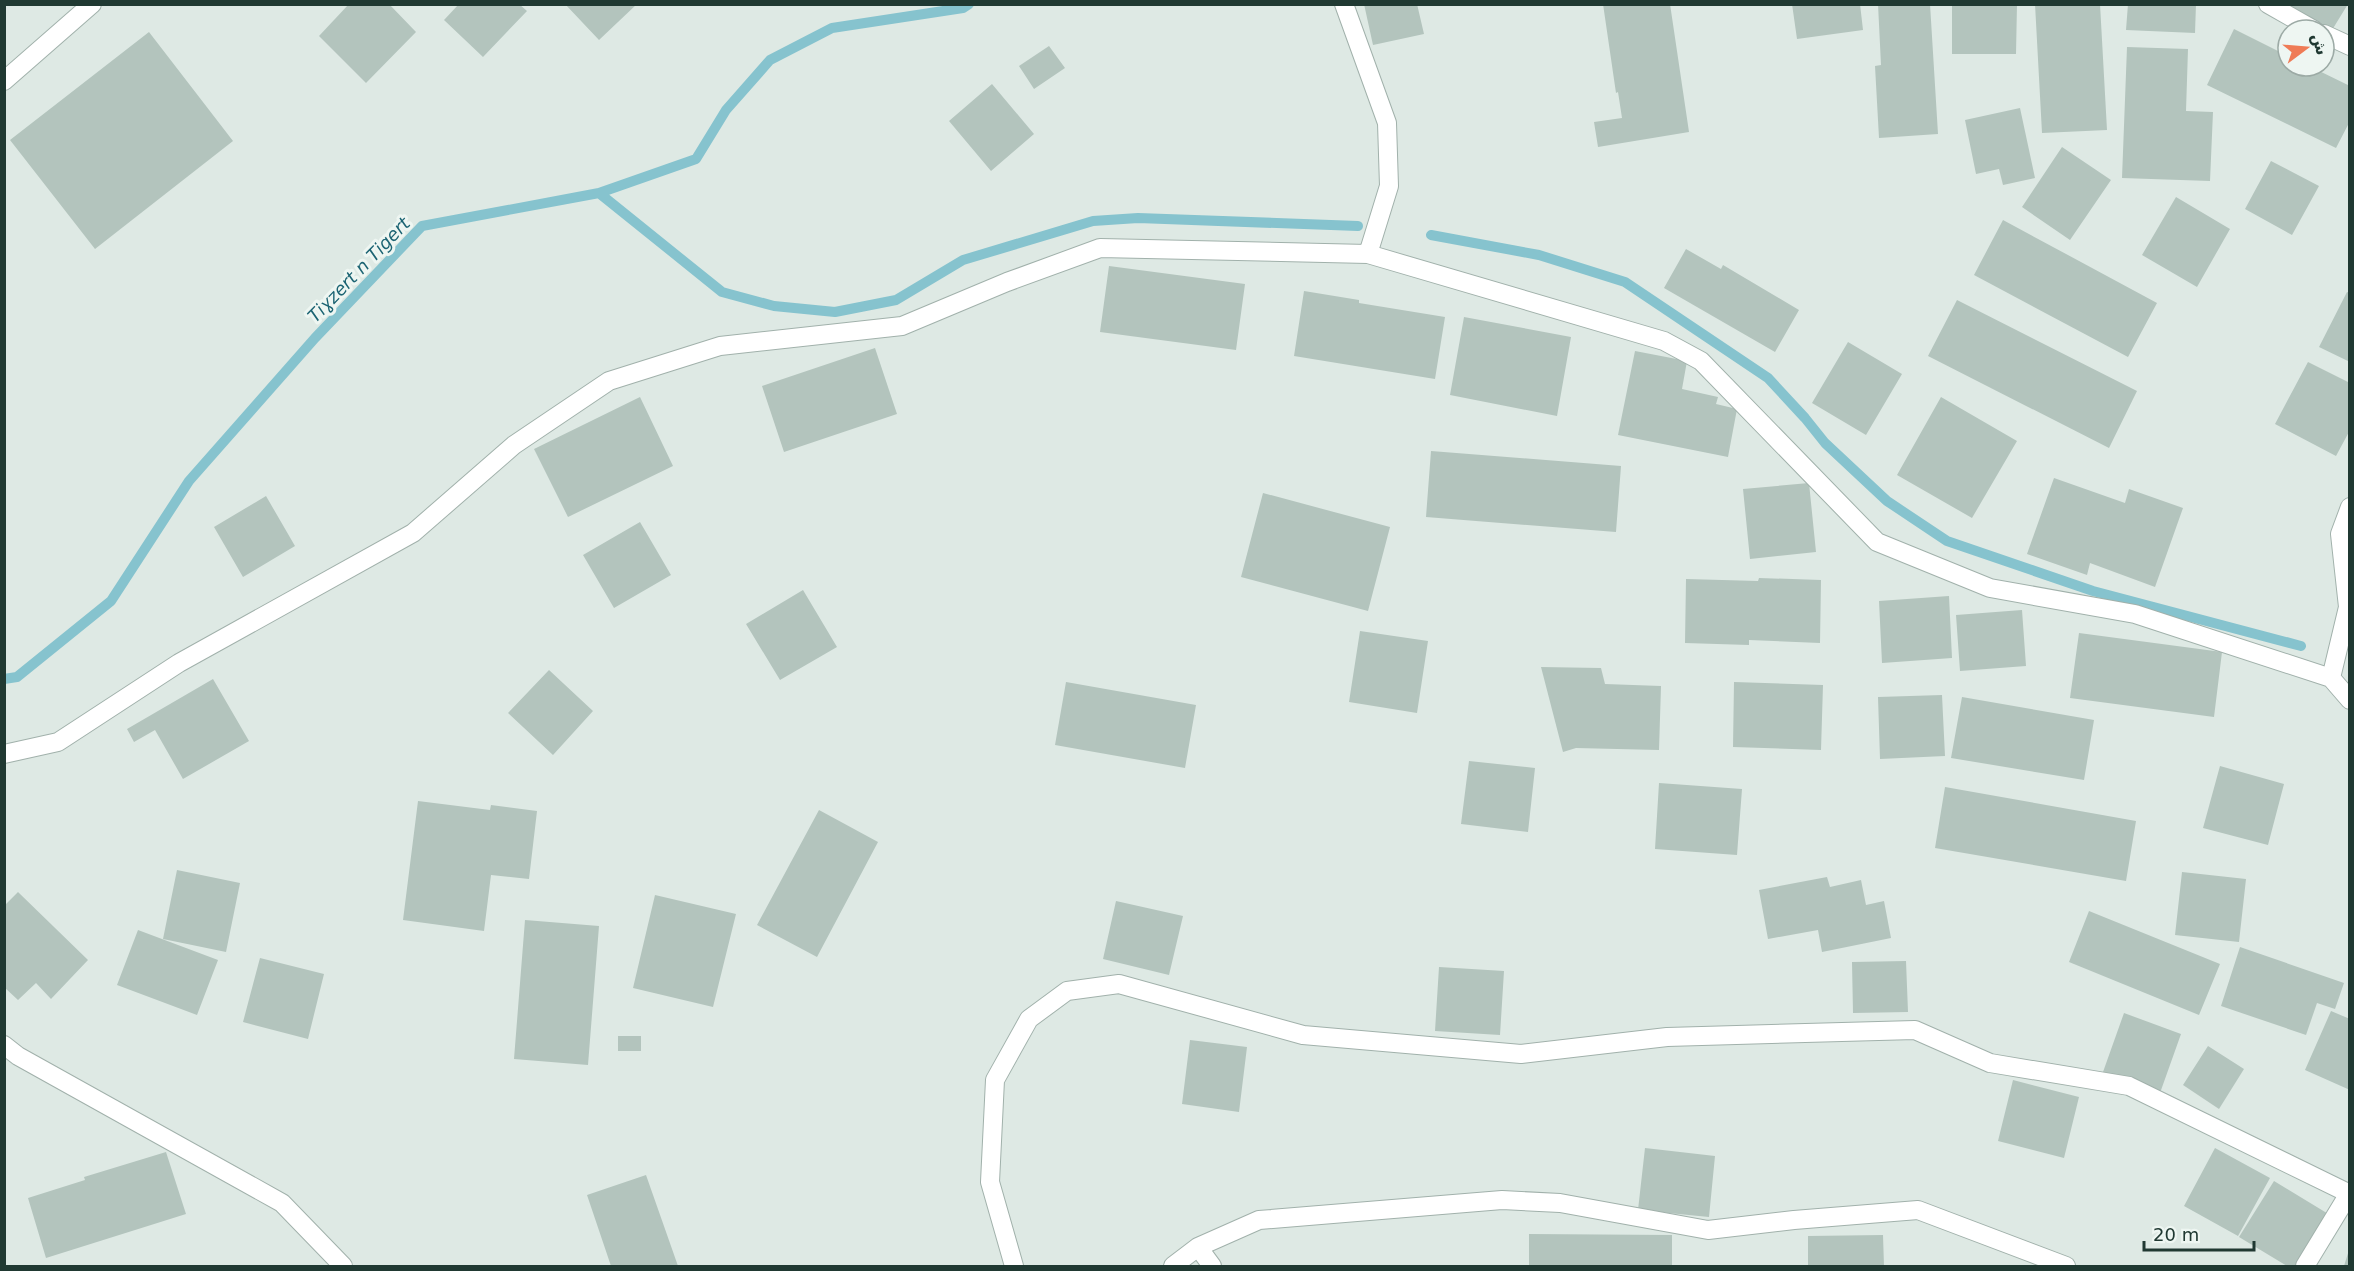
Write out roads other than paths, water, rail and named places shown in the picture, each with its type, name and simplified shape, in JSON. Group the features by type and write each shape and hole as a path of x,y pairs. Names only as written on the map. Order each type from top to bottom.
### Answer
{"street":[{"path":"4,81 92,4"},
{"path":"1344,4 1387,123 1389,186 1368,255"},
{"path":"2268,4 2293,18"},
{"path":"4,754 58,742 179,663 413,533 514,445 609,381 720,345 902,326 1007,282 1100,248 1368,255 1664,341 1701,361 1877,542 1990,588 2135,614 2331,678 2349,700"},
{"path":"2331,678 2348,607 2340,534 2349,507"},
{"path":"1014,1266 990,1182 995,1080 1029,1019 1067,991 1119,984 1303,1035 1521,1054 1667,1037 1915,1030 1990,1063 2129,1086 2349,1193 2306,1266"},
{"path":"4,1045 18,1056 282,1203 344,1266"},
{"path":"1173,1266 1198,1247 1259,1220 1502,1200 1560,1203 1708,1230 1794,1220 1918,1210 2066,1266"},
{"path":"1198,1247 1212,1266"}],"waterway":[{"name":"Tiɣzert n Tigert","path":"4,679 17,677 111,601 189,481 315,338 422,226 599,193 696,159 726,110 770,60 832,28 963,8 969,4"},
{"path":"599,193 722,292 774,306 835,312 896,300 963,260 1093,221 1138,218 1358,226"},
{"path":"1431,235 1539,255 1625,282 1768,378 1825,443 1887,501 1947,541 2093,591 2301,646"}]}
